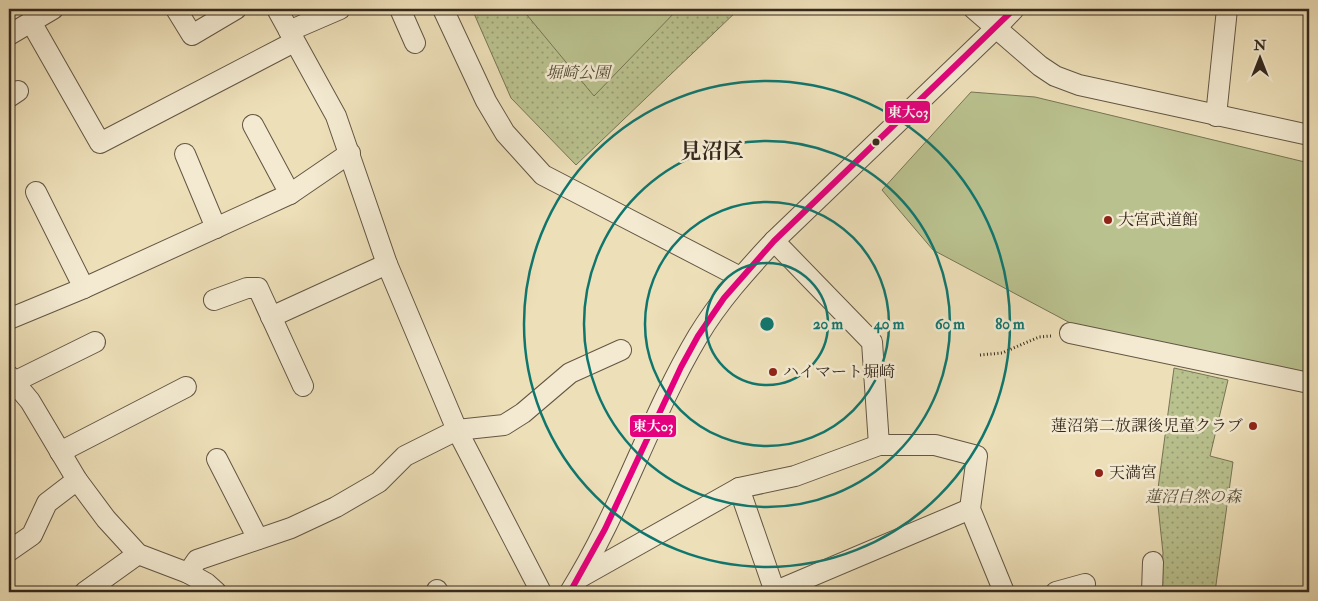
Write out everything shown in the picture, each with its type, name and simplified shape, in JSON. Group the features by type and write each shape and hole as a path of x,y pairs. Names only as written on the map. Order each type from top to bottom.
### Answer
{"street":[{"path":"9,35 53,9"},
{"path":"176,9 192,35 236,9"},
{"path":"277,9 336,116 387,264 457,430 541,592"},
{"path":"31,22 100,143 340,9"},
{"path":"400,9 415,43"},
{"path":"444,9 486,101 505,133 543,175 740,277"},
{"path":"974,9 1040,66 1056,76 1078,85 1309,135"},
{"path":"575,585 604,529 681,367 698,335 720,303 740,277 774,241 1014,9"},
{"path":"1216,116 1227,9"},
{"path":"254,125 290,194"},
{"path":"10,315 84,288 290,194 350,153"},
{"path":"185,154 216,228"},
{"path":"36,192 84,288"},
{"path":"774,241 872,342 879,445"},
{"path":"271,317 387,264"},
{"path":"214,300 247,288 258,288 304,386"},
{"path":"1070,333 1309,383"},
{"path":"95,342 12,379 30,401 77,480 106,520 138,554 188,573 206,583 216,592"},
{"path":"188,573 197,560 291,528 336,507 379,482 405,456 457,430 504,424 524,413 570,373 621,350"},
{"path":"60,452 186,387"},
{"path":"575,585 739,488 795,476 879,445 935,446 977,456 970,509 1004,592"},
{"path":"217,459 258,539"},
{"path":"9,551 32,535 47,503 77,480"},
{"path":"739,488 774,592 970,509"},
{"path":"85,592 138,554"},
{"path":"1152,592 1153,562"},
{"path":"1056,592 1085,584"}],"path":[{"path":"980,355 1002,353 1039,337 1070,333"}],"green space":[{"name":"堀崎公園","path":"472,9 739,9 576,165 511,98"},
{"path":"522,9 678,9 594,96"},
{"name":"大宮武道館","path":"971,92 1035,97 1309,163 1309,376 1074,325 933,250 882,190"},
{"name":"蓮沼自然の森","path":"1174,368 1228,380 1210,456 1233,462 1215,592 1160,592 1163,553 1157,496"}],"transit line":[{"name":"東大03","path":"570,592 605,529 681,367 698,336 724,298 774,241 1014,9"}],"place":[{"name":"大宮武道館","path":"1108,220"},
{"name":"ハイマート堀崎","path":"773,372"},
{"name":"蓮沼第二放課後児童クラブ","path":"1253,426"},
{"name":"天満宮","path":"1099,473"}],"district":[{"name":"見沼区","path":"712,151"}]}
